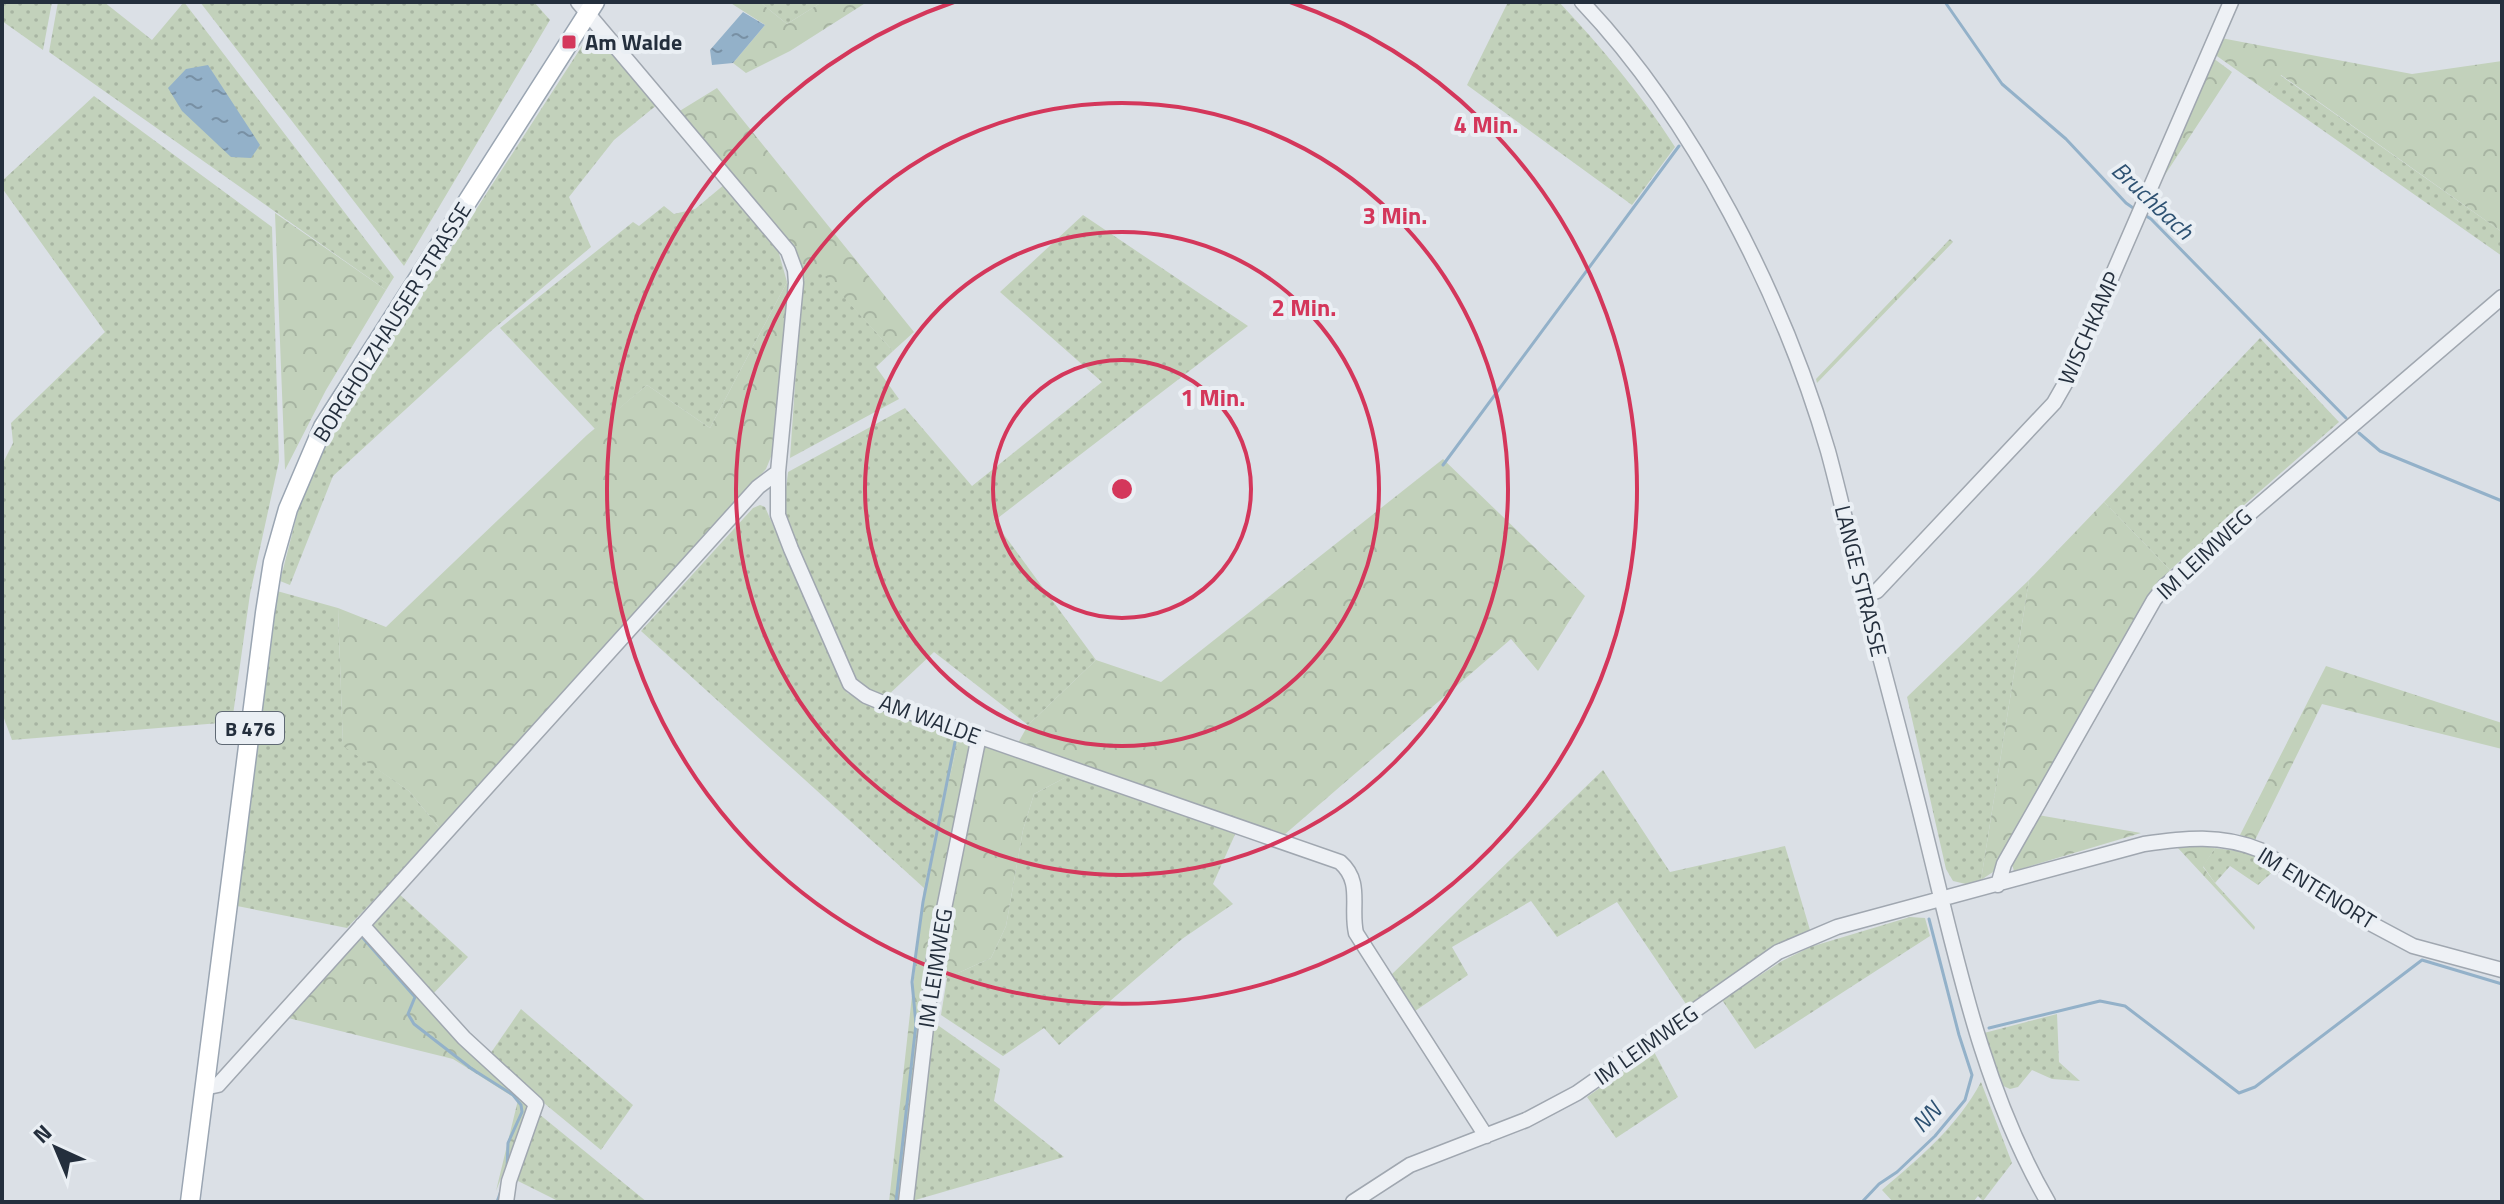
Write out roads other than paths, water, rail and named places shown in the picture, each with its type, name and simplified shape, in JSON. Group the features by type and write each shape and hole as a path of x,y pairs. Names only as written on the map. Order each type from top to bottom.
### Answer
{"main road":[{"name":"BORGHOLZHAUSER STRASSE","path":"190,1202 265,613 273,562 288,509 307,460 336,405 587,6"}],"street":[{"name":"LANGE STRASSE","path":"1582,2 1664,106 1716,188 1789,338 1818,422 1971,1011 1997,1094 2023,1155 2048,1202"},
{"name":"WISCHKAMP","path":"1864,596 1877,591 2054,403 2066,382 2231,2"},
{"name":"AM WALDE","path":"587,6 788,251 796,283 778,472 778,515 850,684 866,696 883,703 1340,862 1354,881 1353,921 1356,933 1486,1136"},
{"name":"IM LEIMWEG","path":"1998,885 2004,864 2154,600 2165,586 2502,297"},
{"path":"204,1088 218,1085 758,487 778,472"},
{"name":"IM LEIMWEG","path":"906,1202 934,958 979,736"},
{"name":"IM ENTENORT","path":"1941,899 2144,844 2188,837 2224,840 2260,850 2368,922 2413,946 2502,970"},
{"name":"IM LEIMWEG","path":"1353,1202 1410,1165 1526,1120 1577,1093 1778,952 1837,927 1941,899"},
{"path":"362,925 464,1038 536,1104 509,1181 506,1202"}],"water":[{"path":"743,12 765,25 733,63 712,65 710,50"},
{"path":"208,65 260,145 251,158 231,157 182,111 168,88 186,69"}],"waterway":[{"name":"Bruchbach","path":"1945,2 2002,84 2066,139 2136,210"},
{"path":"1443,465 1679,146"},
{"name":"Bruchbach","path":"2143,214 2346,418"},
{"name":"Bruchbach","path":"2359,433 2380,451 2502,501"},
{"path":"896,1202 916,1024 912,982 923,902 955,742"},
{"name":"NN","path":"1862,1202 1935,1136 1965,1100 1972,1075 1929,919"},
{"path":"363,938 415,997 408,1014 414,1024 472,1069 513,1095 521,1105 522,1112 508,1143 507,1170"},
{"path":"1989,1028 2100,1001 2125,1006 2239,1093 2255,1087 2422,960 2502,984"},
{"path":"497,1202 502,1188"}],"place":[{"name":"Am Walde","path":"569,42"}]}
